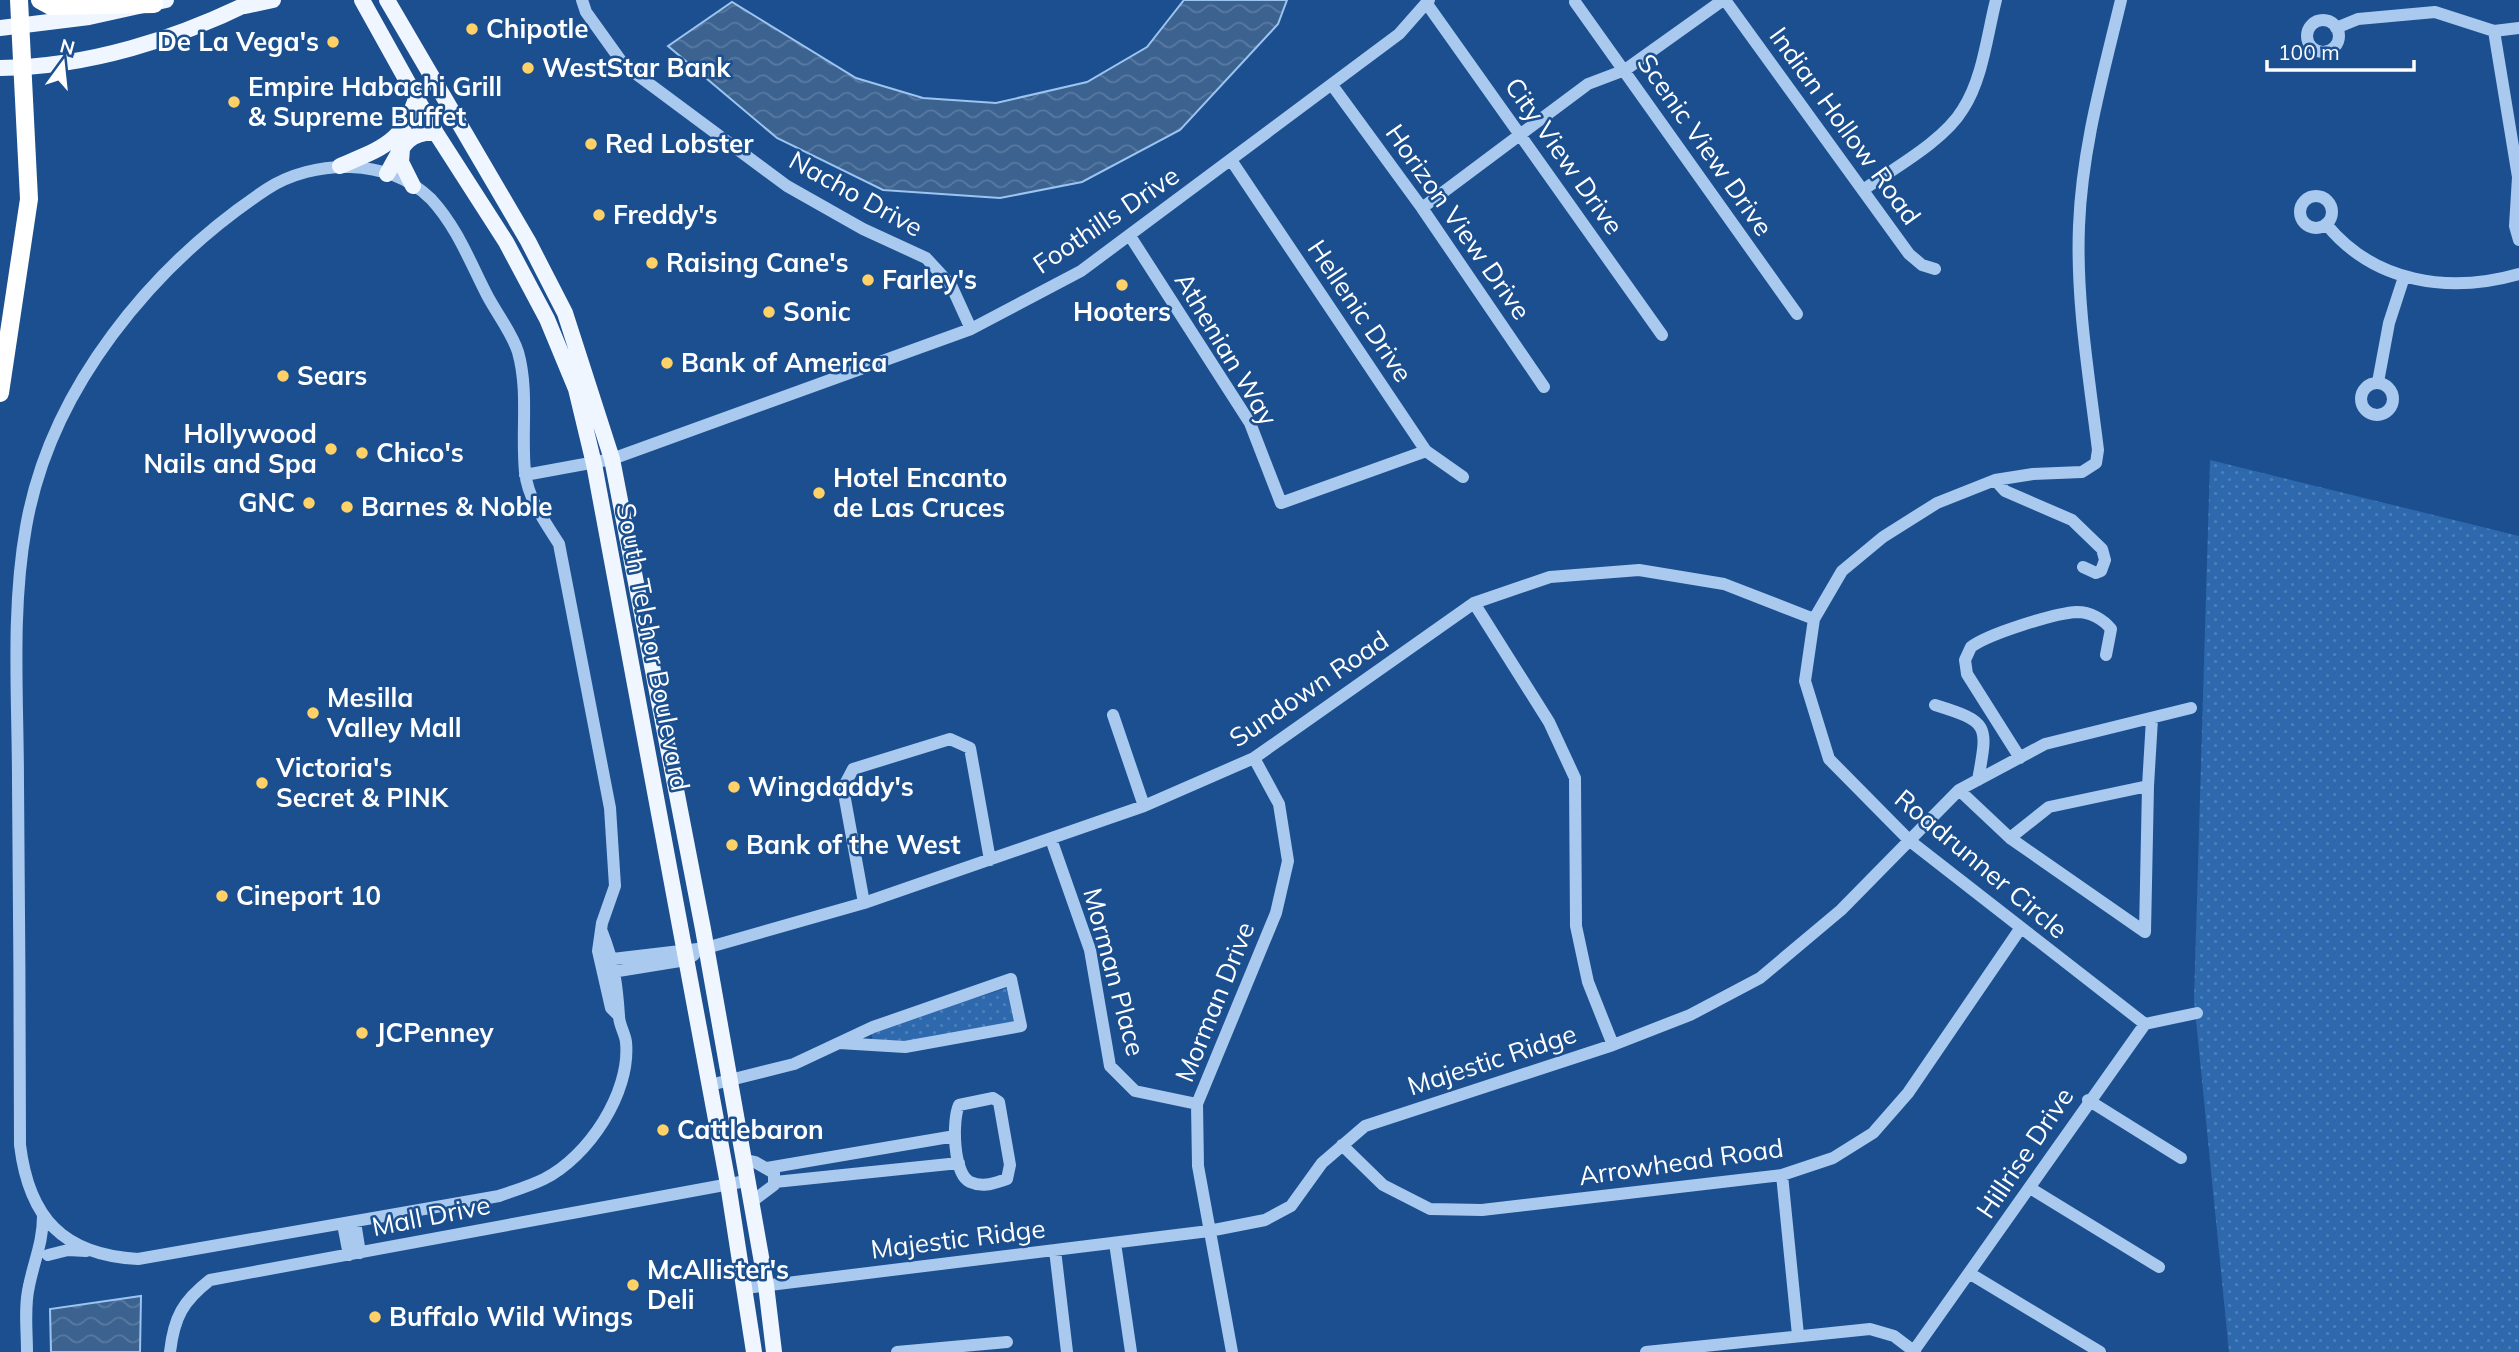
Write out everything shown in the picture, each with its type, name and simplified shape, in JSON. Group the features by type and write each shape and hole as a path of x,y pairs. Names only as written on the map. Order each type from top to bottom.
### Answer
{"highway":[{"path":"0,393 29,199 19,0"},
{"path":"40,0 51,6 160,2"}],"main road":[{"path":"0,68 24,68 118,52 216,19 249,3 273,0"},
{"name":"South Telshor Boulevard","path":"362,0 436,133 506,242 547,319 576,389 594,464 710,1085 746,1288 754,1352"},
{"name":"South Telshor Boulevard","path":"387,0 513,216 565,313 612,459 706,948 766,1286 774,1352"},
{"path":"0,28 20,27 160,2"},
{"path":"383,173 408,124 417,95"},
{"path":"340,166 396,145 419,132 436,133"},
{"path":"396,145 413,186"},
{"path":"447,150 459,158 498,213 513,216"}],"street":[{"name":"Nacho Drive","path":"582,0 586,12 624,65 787,186 863,229 926,258 951,285 971,329"},
{"path":"1422,208 1520,132 1588,84 1625,71 1724,0"},
{"name":"Indian Hollow Road","path":"1724,0 1913,258 1935,269"},
{"path":"1863,190 1944,131 1959,116 1973,86 1996,0"},
{"name":"Roadrunner Circle","path":"2122,0 2093,113 2079,214 2080,297 2098,450 2094,467 2082,472 2034,474 1995,480 1937,503 1883,537 1842,571 1814,619 1805,681 1829,760 1910,841 2145,1024"},
{"name":"Foothills Drive","path":"525,475 612,459 971,329 1081,271 1399,34 1428,2"},
{"name":"City View Drive","path":"1428,2 1662,335"},
{"name":"Scenic View Drive","path":"1575,2 1797,314"},
{"path":"2336,28 2358,19 2435,12 2494,31 2519,28"},
{"path":"2494,31 2518,177 2515,226 2519,240"},
{"name":"Horizon View Drive","path":"1332,85 1422,208 1544,387"},
{"name":"Hellenic Drive","path":"1231,160 1426,451 1463,477"},
{"path":"90,1252 61,1233 43,1216 24,1177 20,1145 17,605 30,505 45,454 67,406 93,363 146,294 230,215 275,184 312,169 340,166 383,173 413,186 429,197 460,239 517,351 526,409 525,475 537,510 559,544 610,808 615,886 602,932 611,1008 619,1016"},
{"path":"2326,224 2359,255 2404,277 2434,284 2464,285 2519,274"},
{"name":"Athenian Way","path":"1129,236 1250,423 1281,503 1426,451"},
{"path":"2378,382 2389,323 2404,277"},
{"path":"1995,480 2009,494 2066,516 2102,549 2105,560 2101,571 2096,573 2082,567"},
{"name":"Sundown Road","path":"607,966 685,955 864,903 1144,806 1254,758 1474,603 1550,577 1639,570 1724,584 1814,619"},
{"path":"1474,603 1549,722 1575,778 1576,926 1588,982 1613,1045"},
{"path":"2020,758 1967,674 1965,660 1971,647 2016,628 2076,612 2098,618 2110,629 2106,655"},
{"path":"1935,705 1970,716 1984,731 1986,741 1978,780"},
{"name":"Majestic Ridge","path":"746,1288 1209,1231 1265,1220 1291,1206 1322,1163 1364,1126 1613,1045 1690,1015 1760,978 1841,910 1959,790 2045,744 2191,708"},
{"path":"1114,715 1144,806"},
{"path":"1959,790 2010,838 2145,932 2152,719"},
{"path":"864,903 843,788 853,769 950,738 970,748 990,860"},
{"name":"Morman Drive","path":"1232,1352 1198,1166 1197,1104 1276,913 1288,861 1279,804 1254,758"},
{"path":"2010,838 2049,807 2148,786"},
{"name":"Morman Place","path":"1051,839 1090,950 1110,1066 1135,1091 1197,1104"},
{"name":"Arrowhead Road","path":"1342,1145 1384,1185 1430,1209 1482,1210 1782,1175 1833,1158 1873,1133 1908,1093 2020,929"},
{"path":"44,1253 68,1250 138,1259 499,1196 546,1178 583,1149 607,1116 620,1089 626,1042 619,1016 619,995 625,978 641,961 618,947 602,932"},
{"path":"607,966 619,995"},
{"path":"710,1085 794,1064 873,1027 1011,979 1021,1026 905,1047 839,1043"},
{"path":"2145,1024 2197,1013"},
{"name":"Hillrise Drive","path":"1914,1352 2030,1188 2088,1100 2145,1024"},
{"path":"993,1098 999,1102 1010,1165 1007,1179 986,1186 968,1182 960,1172 955,1136 955,1114 959,1105 993,1098"},
{"path":"2088,1100 2182,1158"},
{"path":"767,1168 955,1136"},
{"path":"742,1159 767,1168 774,1173 775,1182"},
{"path":"750,1203 764,1195 775,1182 959,1163"},
{"path":"1782,1175 1798,1335"},
{"name":"Mall Drive","path":"170,1352 173,1327 188,1297 211,1280 746,1181"},
{"path":"2030,1188 2159,1267"},
{"path":"43,1216 44,1253"},
{"path":"349,1223 354,1254"},
{"path":"27,1352 29,1284 44,1253 61,1233"},
{"path":"1115,1243 1131,1352"},
{"path":"1055,1250 1067,1352"},
{"path":"1969,1273 2100,1352"},
{"path":"1646,1352 1870,1329 1894,1336 1914,1352"},
{"path":"897,1352 1007,1342"}],"shaded area":[{"path":"2210,460 2519,536 2519,1352 2229,1352 2194,1000"},
{"path":"1007,988 1014,1023 897,1043 873,1041 871,1031"}],"water":[{"path":"1184,0 1287,0 1278,24 1180,130 1082,182 1000,198 883,190 777,138 668,46 732,2 856,78 923,98 996,103 1087,82 1147,47"},
{"path":"141,1296 140,1352 51,1352 50,1309"}],"place":[{"name":"Chipotle","path":"472,29"},
{"name":"De La Vega's","path":"333,42"},
{"name":"WestStar Bank","path":"528,68"},
{"name":"Empire Habachi Grill & Supreme Buffet","path":"234,102"},
{"name":"Red Lobster","path":"591,144"},
{"name":"Freddy's","path":"599,215"},
{"name":"Raising Cane's","path":"652,263"},
{"name":"Farley's","path":"868,280"},
{"name":"Hooters","path":"1122,285"},
{"name":"Sonic","path":"769,312"},
{"name":"Bank of America","path":"667,363"},
{"name":"Sears","path":"283,376"},
{"name":"Hollywood Nails and Spa","path":"331,449"},
{"name":"Chico's","path":"362,453"},
{"name":"Hotel Encanto de Las Cruces","path":"819,493"},
{"name":"GNC","path":"309,503"},
{"name":"Barnes & Noble","path":"347,507"},
{"name":"Mesilla Valley Mall","path":"313,713"},
{"name":"Victoria's Secret & PINK","path":"262,783"},
{"name":"Wingdaddy's","path":"734,787"},
{"name":"Bank of the West","path":"732,845"},
{"name":"Cineport 10","path":"222,896"},
{"name":"JCPenney","path":"362,1033"},
{"name":"Cattlebaron","path":"663,1130"},
{"name":"McAllister's Deli","path":"633,1285"},
{"name":"Buffalo Wild Wings","path":"375,1317"}]}
